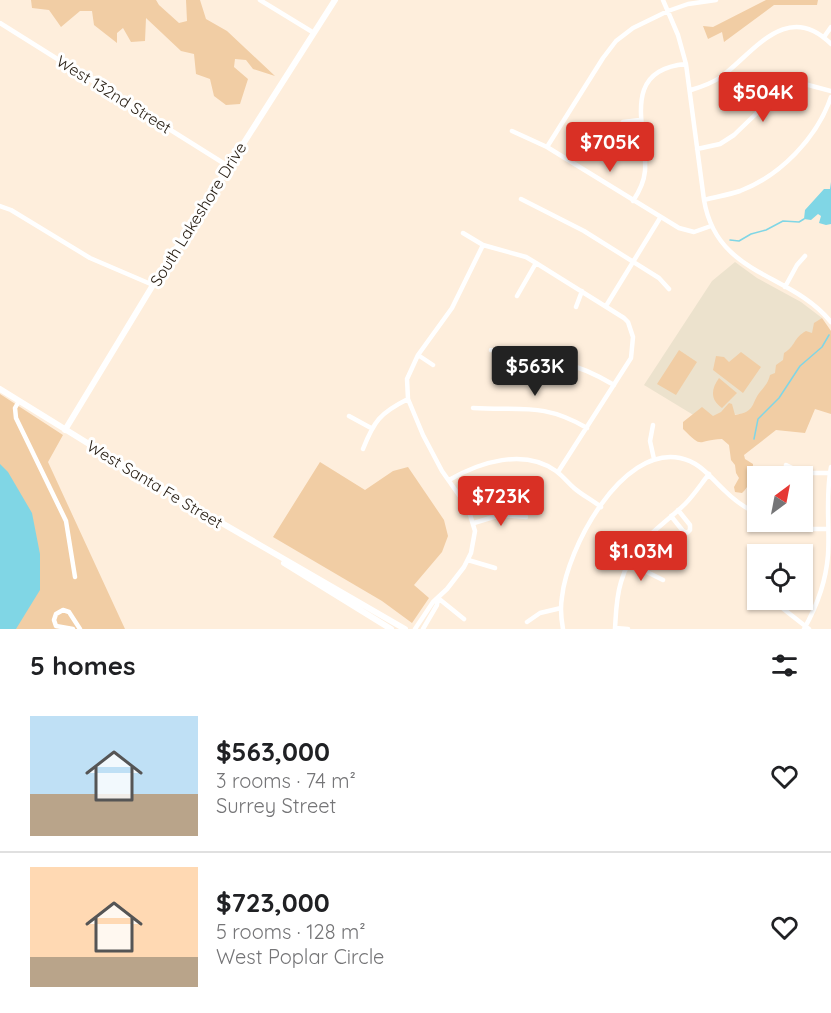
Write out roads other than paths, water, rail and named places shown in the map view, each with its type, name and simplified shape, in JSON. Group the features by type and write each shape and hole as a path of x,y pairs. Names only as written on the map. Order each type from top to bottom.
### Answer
{"street":[{"path":"260,0 314,33"},
{"name":"South Lakeshore Drive","path":"65,430 153,285 335,0"},
{"path":"663,0 678,34 686,64 706,217 720,240 740,260 755,271 807,299 831,322"},
{"path":"547,147 616,41 633,28 668,10 716,0"},
{"name":"West 132nd Street","path":"0,23 228,166"},
{"path":"691,90 718,79 772,32 793,27 808,28 831,44"},
{"path":"824,37 831,27"},
{"path":"633,201 645,175 640,120 642,99 652,78 664,70 686,64"},
{"path":"697,149 720,144 734,135 786,85 797,82 831,91"},
{"path":"704,200 740,191 776,170 792,156 814,130 831,97"},
{"path":"640,120 623,122 620,127 624,132 641,130"},
{"path":"512,131 547,147 679,228 694,231 711,226"},
{"path":"521,199 557,216 659,278 669,289"},
{"path":"0,206 11,210 90,258 153,285"},
{"path":"606,306 660,218"},
{"path":"463,233 483,245 536,262 621,315 628,322 634,344 631,358 558,472"},
{"path":"416,629 433,602 447,589 468,560 474,539 474,523 468,508 432,454 408,399 407,379 418,355 452,308 483,245"},
{"path":"785,287 805,256"},
{"path":"517,296 536,262"},
{"path":"576,307 582,291"},
{"path":"491,350 572,364 589,370 614,385"},
{"path":"418,355 433,365"},
{"name":"West Santa Fe Street","path":"0,389 246,538 325,581 405,629"},
{"path":"363,449 371,428 385,411 408,399"},
{"path":"19,401 15,408 16,418 66,521 75,577"},
{"path":"473,408 515,407 539,410 563,416 587,428"},
{"path":"349,416 371,428"},
{"path":"653,425 650,441 654,459"},
{"path":"563,629 561,608 563,591 570,563 581,538 601,507 633,472 654,459 681,458 700,466 731,496 747,507"},
{"path":"449,480 470,468 501,460 527,461 558,472 574,488 601,507"},
{"path":"786,465 802,473 830,473"},
{"path":"784,610 806,628 816,607 828,555 826,505 831,467"},
{"path":"628,629 615,628 617,596 636,549 649,534 696,492 709,474"},
{"path":"671,516 683,531 690,530 690,525 678,510"},
{"path":"474,523 500,515 526,517"},
{"path":"813,530 827,530"},
{"name":"West Santa Fe Street","path":"246,538 391,629"},
{"path":"468,560 495,568"},
{"path":"629,563 663,580"},
{"path":"823,584 829,586"},
{"path":"438,598 464,619"},
{"path":"423,629 438,598"},
{"path":"527,621 540,613 561,608"},
{"path":"73,629 56,626 54,620 56,614 63,610 69,612 78,629"}],"water":[{"path":"831,182 831,224 819,223 821,216 818,214 811,220 804,219 805,210 824,189 830,189"},
{"path":"0,464 8,472 32,513 40,554 40,590 16,629 0,629"}],"waterway":[{"path":"730,240 739,241 783,221 799,222 804,219"},
{"path":"754,439 758,419 779,398 800,366 822,347 829,335"}]}
